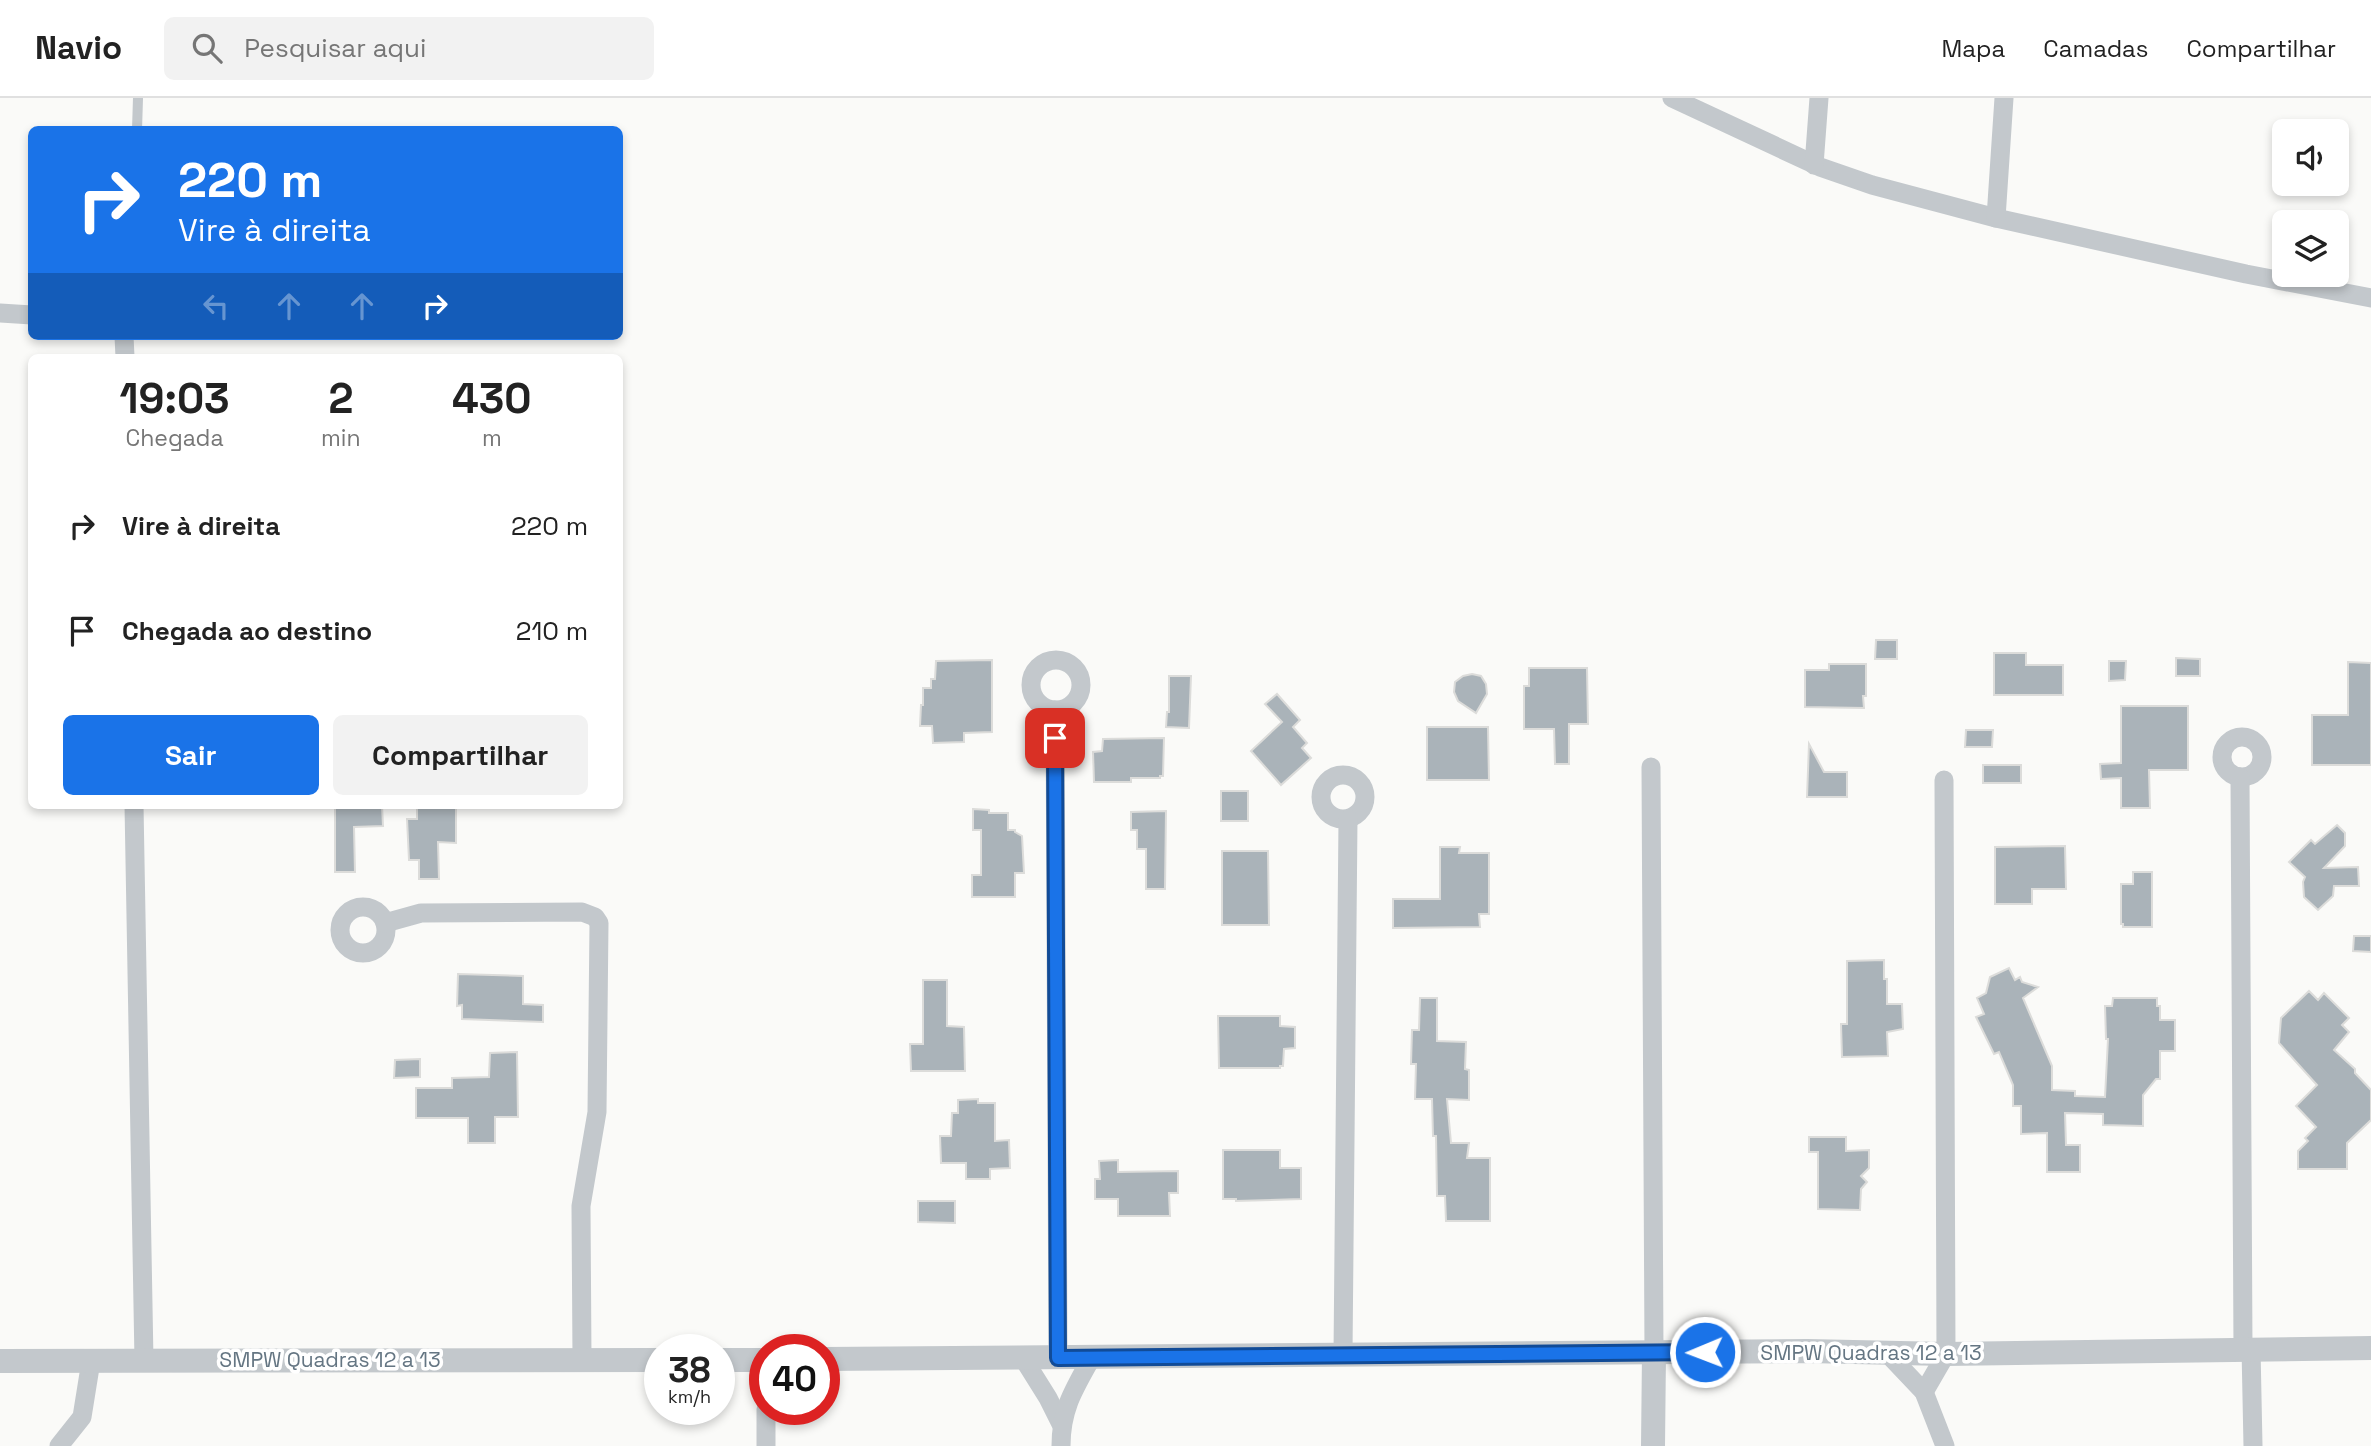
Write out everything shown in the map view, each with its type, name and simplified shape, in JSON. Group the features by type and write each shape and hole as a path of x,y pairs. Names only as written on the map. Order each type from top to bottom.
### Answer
{"street":[{"path":"1672,98 1814,165 1872,185 1996,218 2246,274 2371,298"},
{"path":"1814,165 1819,98"},
{"path":"1996,218 2004,98"},
{"path":"0,313 28,314"},
{"path":"1055,710 1058,1358"},
{"path":"1651,767 1653,1446"},
{"path":"2240,777 2247,1349 2253,1446"},
{"path":"1924,1392 1946,1354 1944,780"},
{"path":"134,809 144,1361"},
{"path":"1343,1354 1348,819"},
{"path":"385,923 421,913 582,912 595,917 599,923 597,1112 581,1206 582,1359"},
{"name":"SMPW Quadras 12 a 13","path":"840,1359 1343,1354 1946,1354 2371,1348"},
{"path":"1887,1353 1924,1392 1945,1446"},
{"path":"1061,1446 1061,1424 1073,1391 1092,1357"},
{"path":"1023,1358 1061,1424"},
{"name":"SMPW Quadras 12 a 13","path":"0,1361 644,1360"},
{"path":"59,1446 82,1417 91,1361"},
{"path":"766,1425 766,1446"}],"lane":[{"path":"137,126 138,98"}],"building":[{"path":"1876,640 1897,640 1897,659 1875,659"},
{"path":"1994,653 2026,653 2026,665 2063,665 2063,695 1994,695"},
{"path":"2176,658 2200,659 2200,676 2176,676"},
{"path":"992,660 992,732 964,733 964,742 933,743 932,726 920,726 923,688 931,688 931,679 935,679 936,661"},
{"path":"2109,661 2126,661 2125,680 2109,681"},
{"path":"2348,662 2371,663 2371,765 2312,765 2312,715 2348,715"},
{"path":"1829,664 1866,664 1864,708 1805,707 1805,670 1829,670"},
{"path":"1529,668 1587,668 1588,724 1569,724 1569,764 1555,764 1554,729 1524,729 1524,686 1529,686"},
{"path":"1472,674 1481,676 1486,684 1487,694 1476,713 1458,701 1454,692 1455,682"},
{"path":"1169,676 1191,676 1189,728 1166,727 1169,712"},
{"path":"1277,694 1300,720 1293,727 1307,743 1302,748 1311,758 1281,785 1251,751 1282,722 1265,704"},
{"path":"2121,706 2188,706 2188,770 2149,770 2150,808 2121,808 2121,778 2101,779 2100,764 2121,763"},
{"path":"1427,727 1488,727 1489,780 1427,780"},
{"path":"1966,730 1993,730 1992,747 1965,747"},
{"path":"1164,738 1163,776 1160,778 1131,778 1131,782 1094,782 1093,752 1102,751 1103,739"},
{"path":"1809,744 1824,772 1847,772 1847,797 1807,797"},
{"path":"1983,765 2021,765 2021,783 1983,783"},
{"path":"1221,791 1248,791 1248,821 1221,821"},
{"path":"335,809 382,809 383,826 354,827 355,872 335,872"},
{"path":"417,809 456,809 456,843 438,842 439,879 419,879 419,860 409,860 407,819 417,819"},
{"path":"973,809 989,810 989,813 1008,813 1008,830 1015,830 1022,836 1024,873 1015,873 1015,897 972,897 972,875 981,875 981,830 973,830"},
{"path":"1166,811 1165,889 1146,889 1146,849 1137,849 1137,830 1131,830 1131,812"},
{"path":"2337,825 2345,833 2345,846 2324,868 2358,867 2359,886 2334,886 2333,896 2318,910 2304,897 2305,877 2289,862 2311,840 2315,844"},
{"path":"2065,846 2066,889 2032,889 2032,904 1995,904 1995,847"},
{"path":"1440,847 1460,847 1459,853 1489,853 1489,914 1479,914 1480,927 1393,928 1393,899 1440,899"},
{"path":"1222,851 1268,851 1269,925 1222,925"},
{"path":"2133,872 2152,872 2152,927 2123,927 2121,924 2121,884 2133,884"},
{"path":"2354,936 2371,936 2371,952 2353,951"},
{"path":"1884,960 1887,1004 1902,1004 1903,1029 1887,1032 1888,1056 1842,1057 1841,1024 1847,1024 1847,961"},
{"path":"2009,968 2015,980 2020,977 2022,982 2038,987 2023,998 2052,1066 2052,1090 2075,1091 2075,1096 2105,1097 2108,1039 2105,1006 2112,1006 2113,998 2157,998 2160,1020 2175,1020 2175,1051 2160,1051 2160,1079 2156,1079 2143,1095 2143,1126 2103,1125 2103,1114 2065,1113 2066,1145 2080,1145 2080,1172 2047,1172 2047,1133 2021,1134 2021,1106 2013,1106 2013,1085 1999,1052 1994,1054 1976,1017 1984,1014 1977,998 1986,993 1990,977"},
{"path":"458,974 523,976 523,1004 543,1005 543,1022 462,1019 462,1005 457,1006"},
{"path":"923,980 947,980 947,1026 964,1027 965,1071 911,1071 910,1044 923,1044"},
{"path":"2309,991 2318,1000 2324,993 2349,1018 2342,1025 2349,1032 2334,1050 2355,1069 2355,1073 2371,1090 2371,1120 2347,1143 2347,1169 2298,1169 2298,1151 2308,1141 2305,1138 2316,1127 2296,1106 2317,1085 2279,1043 2281,1018"},
{"path":"1420,998 1437,998 1437,1041 1466,1042 1465,1069 1469,1070 1469,1100 1447,1099 1451,1143 1469,1143 1467,1158 1490,1158 1490,1221 1446,1221 1445,1196 1437,1196 1432,1099 1415,1099 1416,1064 1411,1064 1412,1030 1419,1030"},
{"path":"1218,1016 1280,1016 1280,1026 1295,1027 1295,1048 1284,1049 1283,1066 1280,1068 1219,1068"},
{"path":"517,1052 518,1117 495,1117 495,1143 468,1143 468,1118 416,1118 416,1088 452,1088 452,1078 489,1077 490,1053"},
{"path":"420,1059 420,1077 394,1078 395,1060"},
{"path":"978,1099 978,1103 995,1103 995,1141 1009,1140 1010,1168 990,1169 990,1179 966,1179 966,1163 941,1163 940,1136 951,1136 952,1113 958,1113 958,1100"},
{"path":"1809,1137 1846,1137 1846,1151 1869,1150 1869,1168 1861,1176 1867,1182 1861,1189 1860,1210 1818,1209 1818,1152 1809,1152"},
{"path":"1223,1150 1280,1150 1280,1168 1301,1168 1301,1199 1223,1199"},
{"path":"1118,1160 1118,1172 1178,1171 1178,1193 1169,1193 1170,1216 1118,1216 1118,1199 1095,1199 1095,1179 1100,1179 1099,1161"},
{"path":"918,1201 955,1201 955,1223 918,1222"}],"route":[{"path":"1055,738 1058,1358 1705,1352"}]}
